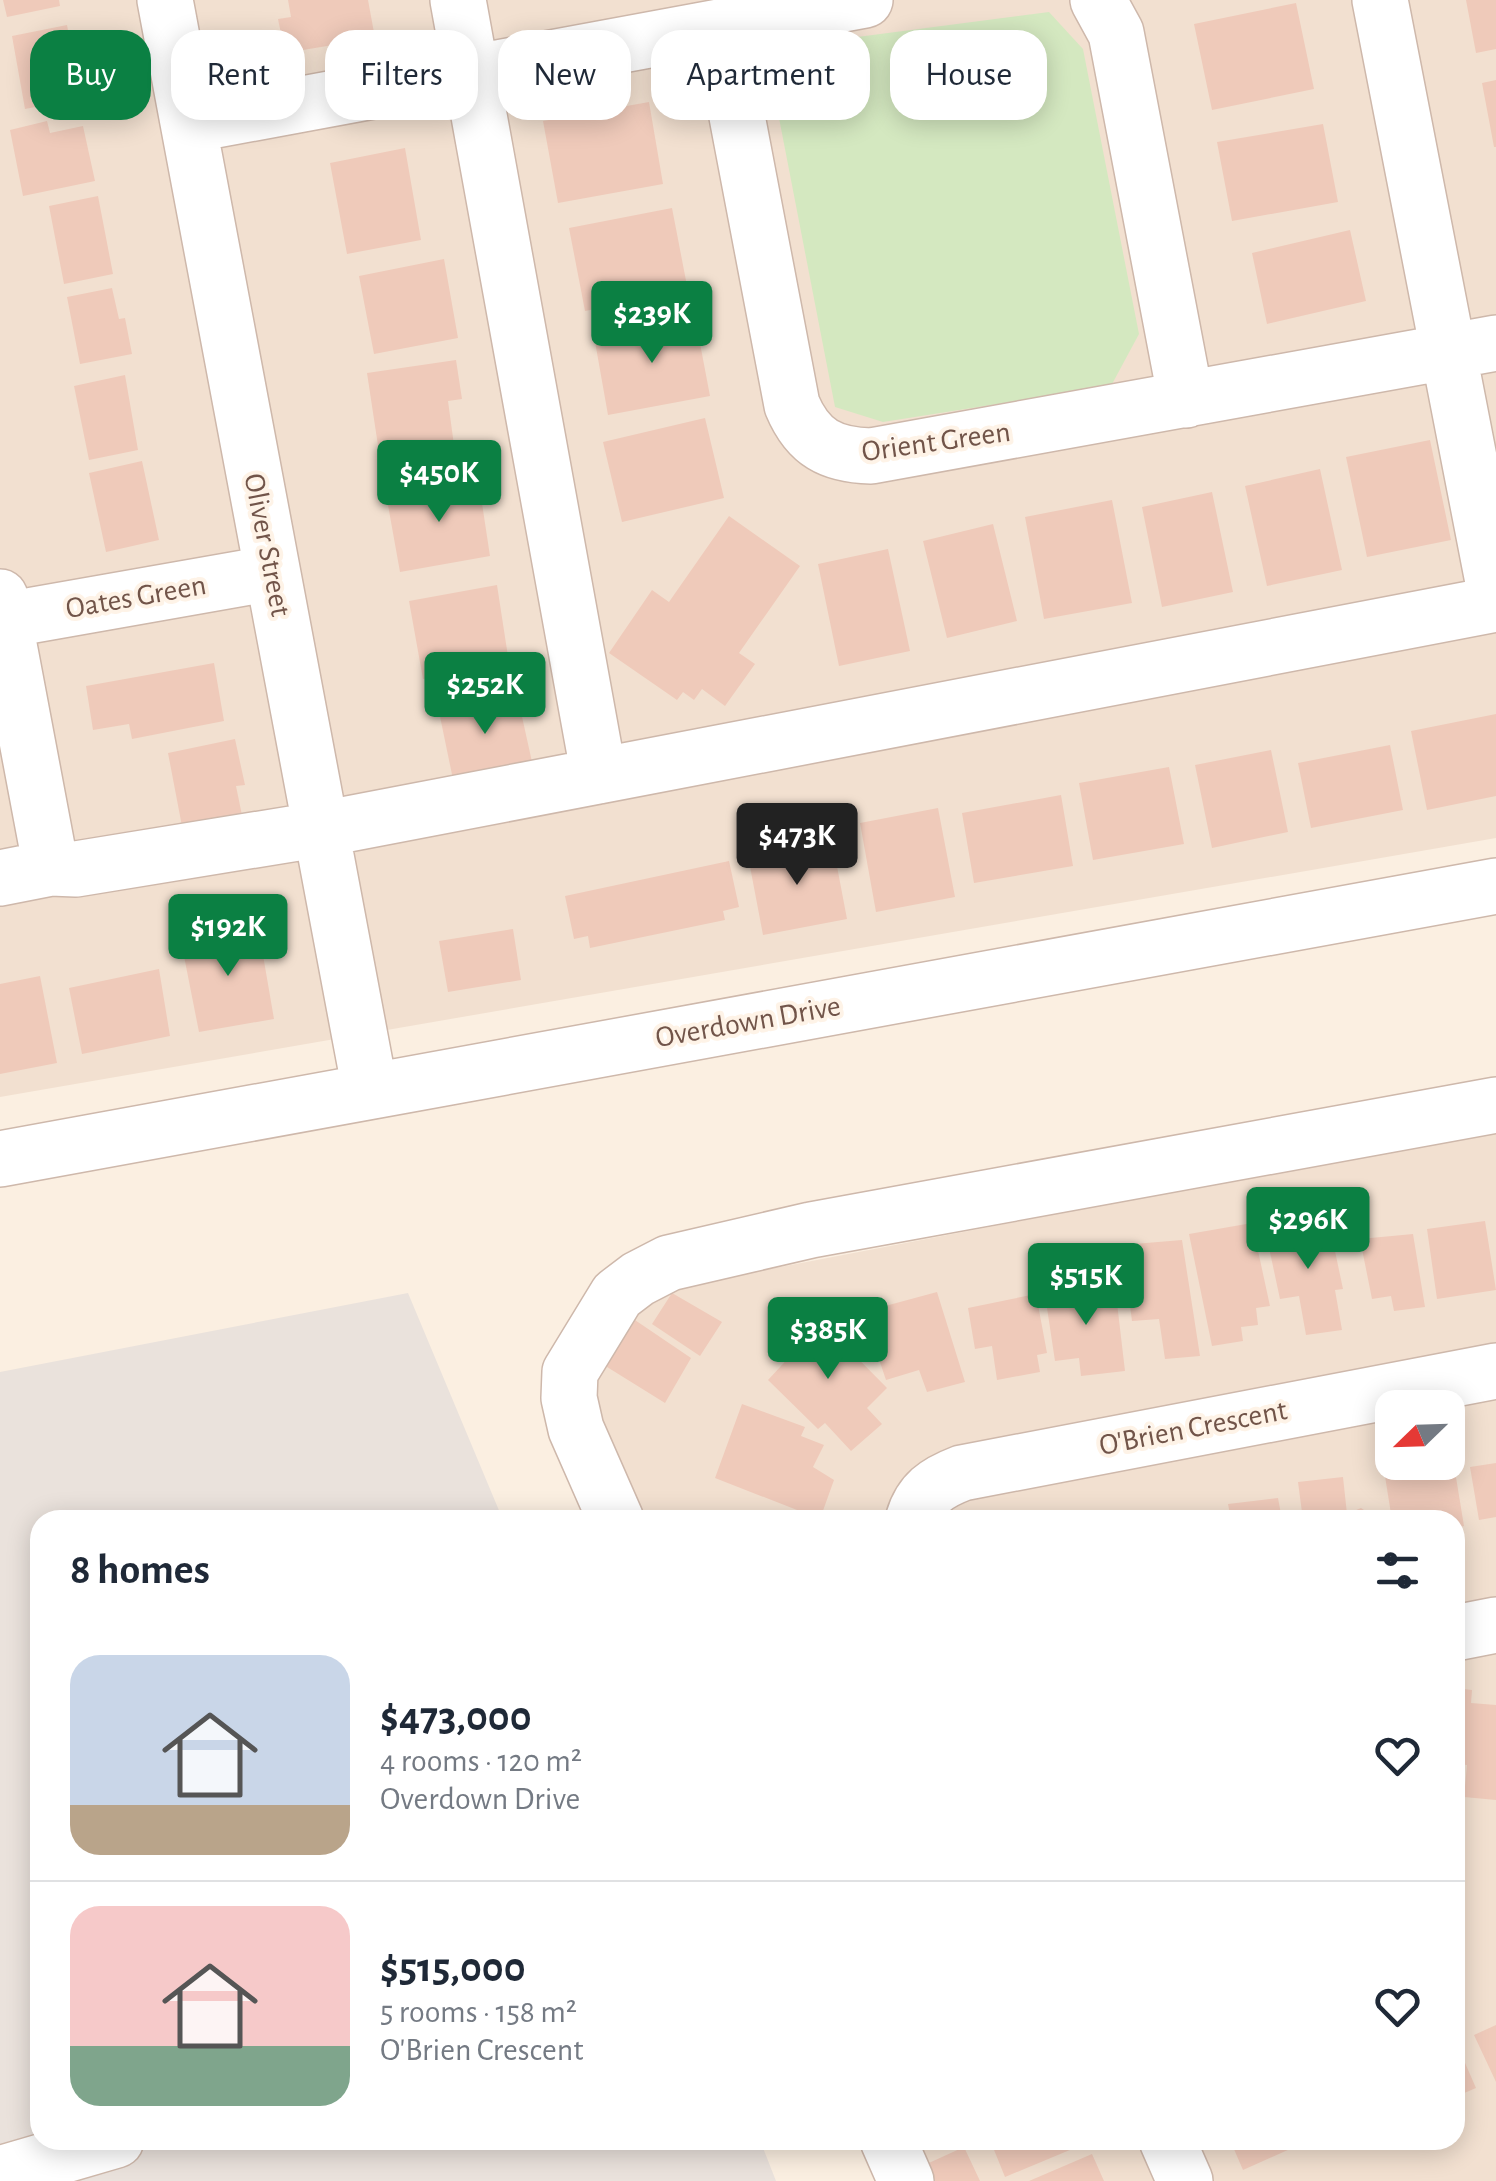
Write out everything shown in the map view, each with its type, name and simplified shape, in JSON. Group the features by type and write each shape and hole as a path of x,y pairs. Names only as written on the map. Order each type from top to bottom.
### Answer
{"street":[{"name":"Oliver Street","path":"165,0 370,1090"},
{"path":"458,0 462,30"},
{"path":"478,72 865,0"},
{"path":"1098,0 1116,33 1186,400"},
{"path":"2,613 26,873 76,869 322,829 1496,601 1472,348 1380,0"},
{"name":"Orient Green","path":"720,28 787,386 801,425 813,440 848,456 872,456 1472,348"},
{"path":"188,125 325,100"},
{"path":"478,120 599,776"},
{"name":"Oates Green","path":"2,613 272,573"},
{"name":"Overdown Drive","path":"0,1159 1496,886"},
{"path":"612,1510 576,1429 569,1398 570,1372 617,1295 669,1262 811,1230 1496,1105"},
{"name":"O'Brien Crescent","path":"916,1510 920,1498 940,1482 962,1473 1496,1371"},
{"path":"1465,1631 1496,1625"},
{"path":"0,2174 82,2150"},
{"path":"892,2150 906,2181"},
{"path":"1171,2150 1185,2181"}],"shaded area":[{"path":"0,0 1496,0 1496,838 0,1097"},
{"path":"1496,1130 1496,2181 928,2181 914,2150 1465,2150 1465,1510 635,1510 583,1393 649,1292"},
{"path":"408,1293 499,1510 30,1510 30,2150 764,2150 776,2181 0,2181 0,1372"}],"green space":[{"path":"1049,12 1083,49 1139,334 1111,386 883,422 835,407 779,120 870,120 870,35 890,33 890,120 1047,120 1047,30 911,30"}],"building":[{"path":"3,0 59,0 60,6 7,17"},
{"path":"288,0 368,0 374,30 325,30 325,46 305,50 305,30 280,30 278,19 291,17"},
{"path":"1466,0 1496,0 1496,49 1476,53"},
{"path":"1296,3 1314,89 1212,110 1194,24"},
{"path":"67,25 68,30 42,30"},
{"path":"30,32 30,108 25,109 12,36"},
{"path":"1496,80 1496,147 1494,147 1482,83"},
{"path":"649,102 663,184 558,203 543,121 631,120 631,105"},
{"path":"47,121 50,133 83,126 95,181 23,196 10,130"},
{"path":"1323,124 1338,202 1232,221 1217,142"},
{"path":"405,148 421,240 347,254 330,163"},
{"path":"98,196 113,274 64,284 49,206"},
{"path":"672,208 688,291 585,311 569,228"},
{"path":"1350,230 1366,301 1267,324 1252,253"},
{"path":"444,259 458,338 374,354 359,276"},
{"path":"112,288 119,319 125,318 132,354 80,364 67,297"},
{"path":"695,317 710,396 608,415 594,336"},
{"path":"456,360 462,399 448,401 456,460 382,472 367,373"},
{"path":"125,375 138,450 89,460 74,386"},
{"path":"705,418 724,498 622,522 603,442"},
{"path":"1430,440 1451,540 1367,557 1346,457"},
{"path":"142,461 159,540 106,552 89,473"},
{"path":"1320,469 1342,570 1267,586 1245,486"},
{"path":"478,477 490,556 400,572 386,494"},
{"path":"1212,492 1233,592 1162,607 1142,507"},
{"path":"1112,500 1132,603 1044,619 1025,517"},
{"path":"729,516 800,566 739,653 755,664 725,706 702,689 694,700 683,692 677,700 609,653 652,590 669,602"},
{"path":"993,524 1017,621 947,638 923,541"},
{"path":"888,549 910,651 839,666 818,564"},
{"path":"497,585 509,663 423,679 409,601"},
{"path":"214,663 224,721 132,739 129,724 93,730 86,686"},
{"path":"515,685 534,771 455,789 437,702"},
{"path":"1496,714 1496,796 1427,810 1411,731"},
{"path":"235,739 245,785 236,786 245,830 185,842 168,753"},
{"path":"1390,745 1403,810 1311,828 1298,763"},
{"path":"1271,750 1288,832 1212,848 1195,765"},
{"path":"1169,767 1184,844 1093,860 1079,783"},
{"path":"1061,795 1073,866 974,883 962,813"},
{"path":"938,808 955,897 876,912 860,823"},
{"path":"832,840 847,919 763,935 748,856"},
{"path":"729,861 739,907 723,911 725,920 590,948 588,936 574,939 565,896"},
{"path":"258,926 274,1019 199,1032 181,941"},
{"path":"513,929 521,980 448,992 439,941"},
{"path":"159,969 170,1036 82,1054 69,988"},
{"path":"40,976 57,1063 0,1074 0,984"},
{"path":"1328,1218 1343,1289 1335,1290 1342,1330 1306,1335 1299,1296 1280,1299 1265,1229"},
{"path":"1485,1221 1496,1290 1437,1299 1427,1229"},
{"path":"1252,1223 1270,1306 1256,1308 1258,1325 1241,1327 1243,1341 1212,1346 1189,1234"},
{"path":"1413,1234 1425,1307 1394,1311 1391,1296 1372,1299 1360,1239"},
{"path":"1182,1240 1200,1356 1165,1359 1159,1319 1132,1321 1122,1245"},
{"path":"1079,1284 1081,1290 1115,1286 1125,1371 1081,1376 1079,1358 1055,1361 1044,1288"},
{"path":"937,1292 965,1382 927,1392 919,1370 886,1380 863,1312"},
{"path":"672,1293 722,1322 700,1356 652,1324"},
{"path":"1036,1294 1047,1353 1037,1355 1040,1372 997,1380 992,1346 975,1349 968,1308"},
{"path":"809,1309 887,1388 867,1408 882,1424 851,1451 825,1423 818,1429 768,1380 793,1353 781,1338"},
{"path":"629,1316 691,1358 665,1403 599,1362"},
{"path":"742,1404 805,1427 801,1436 824,1445 813,1467 834,1480 823,1510 797,1510 715,1478"},
{"path":"1496,1463 1496,1517 1479,1520 1470,1467"},
{"path":"1343,1477 1347,1510 1302,1510 1298,1482"},
{"path":"1386,1480 1456,1480 1461,1510 1390,1510"},
{"path":"1278,1498 1280,1510 1229,1510 1228,1504"},
{"path":"1465,1689 1472,1690 1471,1703 1496,1705 1496,1800 1465,1797"},
{"path":"1496,2025 1496,2082 1474,2035"},
{"path":"1465,2063 1476,2088 1465,2093"},
{"path":"965,2150 980,2181 926,2181 920,2167"},
{"path":"994,2150 1070,2150 1005,2177"},
{"path":"1234,2150 1288,2150 1243,2170"},
{"path":"1092,2154 1104,2181 1029,2181"}]}
